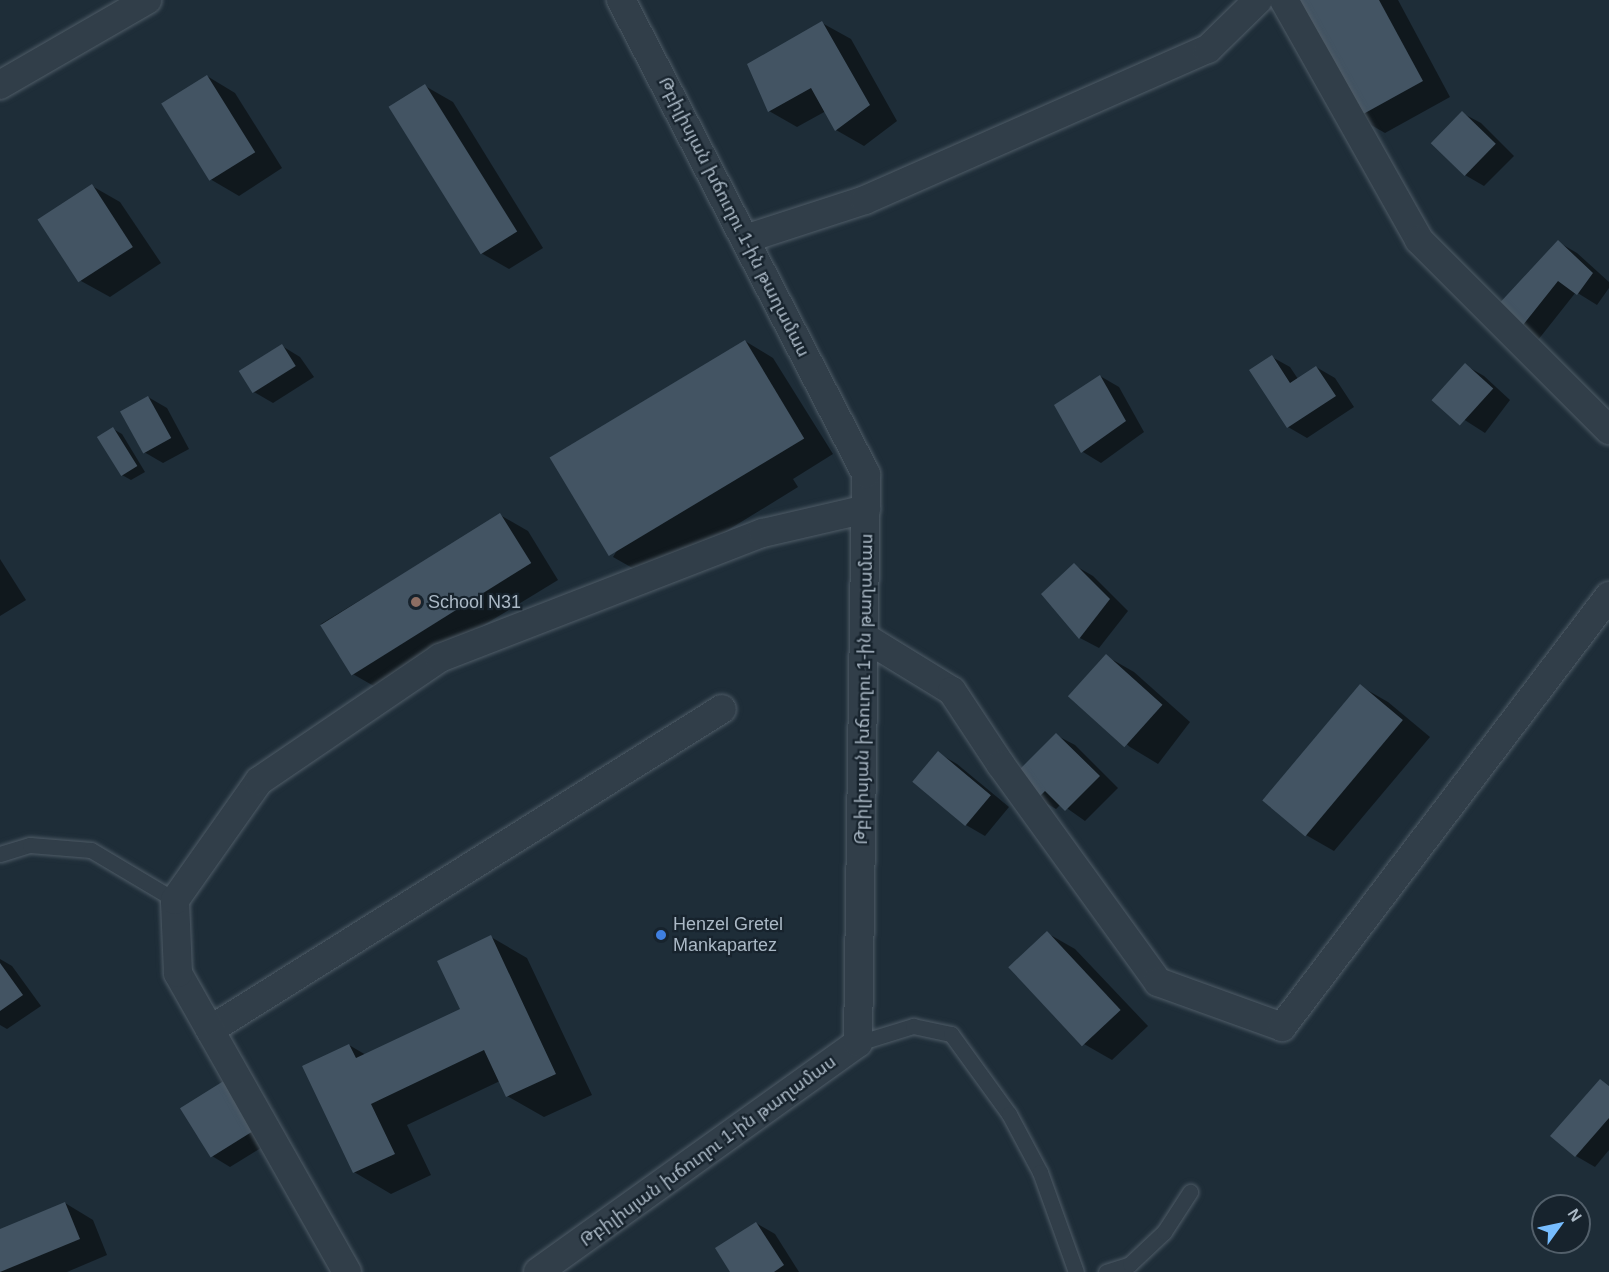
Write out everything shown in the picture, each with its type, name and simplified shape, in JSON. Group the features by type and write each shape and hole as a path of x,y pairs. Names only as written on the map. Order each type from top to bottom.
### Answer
{"street":[{"path":"0,85 147,0"},
{"name":"Թբիլիսյան խճուղու 1-ին թաղամաս","path":"538,1272 858,1043 866,474 621,0"},
{"path":"745,239 865,200 1208,49 1258,0"},
{"path":"1284,0 1419,240 1609,430"},
{"path":"347,1272 178,973 175,900 259,781 440,657 763,533 866,509"},
{"path":"864,637 952,691 1001,765 1158,982 1282,1027 1607,603"},
{"path":"210,1030 722,709"}],"lane":[{"path":"0,854 30,845 91,850 175,900"},
{"path":"858,1043 913,1026 951,1034 1009,1114 1035,1162 1076,1272"},
{"path":"1106,1272 1130,1264 1164,1232 1190,1192"}],"building":[{"path":"1294,0 1379,0 1423,81 1356,118"},
{"path":"822,21 870,105 835,131 811,88 768,112 747,64"},
{"path":"207,75 255,152 209,181 161,104"},
{"path":"425,84 517,232 481,254 389,107"},
{"path":"1462,111 1496,144 1465,176 1431,143"},
{"path":"92,184 133,247 78,282 37,219"},
{"path":"1558,240 1593,273 1577,295 1558,281 1519,330 1495,308"},
{"path":"745,340 804,439 609,556 550,457"},
{"path":"282,344 296,366 253,393 239,371"},
{"path":"1272,355 1290,383 1316,366 1336,396 1287,428 1249,370"},
{"path":"1465,363 1493,388 1460,426 1432,400"},
{"path":"1100,375 1126,421 1081,453 1054,405"},
{"path":"148,396 171,438 143,453 120,412"},
{"path":"113,427 137,466 121,476 97,437"},
{"path":"500,513 531,563 351,675 320,625"},
{"path":"1074,563 1110,599 1079,639 1041,594"},
{"path":"1106,654 1162,705 1124,747 1068,696"},
{"path":"1360,684 1403,720 1305,836 1262,800"},
{"path":"1056,733 1100,776 1065,811 1045,791 1037,799 1013,776"},
{"path":"938,751 991,795 965,826 912,782"},
{"path":"1047,931 1121,1010 1082,1046 1008,967"},
{"path":"491,935 556,1074 506,1097 484,1050 371,1104 395,1154 353,1173 302,1066 349,1044 356,1058 460,1009 437,961"},
{"path":"0,963 23,995 0,1011"},
{"path":"230,1077 261,1126 211,1157 180,1108"},
{"path":"1600,1079 1609,1086 1609,1118 1575,1157 1550,1136"},
{"path":"65,1202 80,1239 0,1272 0,1229"},
{"path":"756,1222 784,1265 774,1272 730,1272 715,1248"}],"place":[{"name":"School N31","path":"416,602"},
{"name":"Henzel Gretel Mankapartez","path":"661,935"}]}
